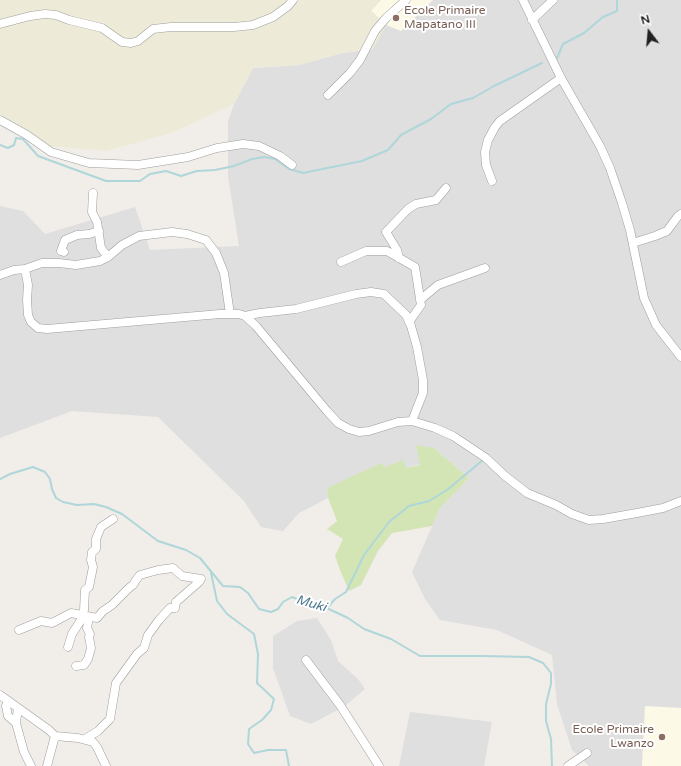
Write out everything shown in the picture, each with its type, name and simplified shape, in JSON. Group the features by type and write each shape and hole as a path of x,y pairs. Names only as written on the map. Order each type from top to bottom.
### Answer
{"street":[{"path":"0,24 30,16 45,14 56,15 69,20 102,28 122,42 131,43 138,41 153,29 171,27 234,27 253,25 274,17 293,0"},
{"path":"328,95 350,73 360,60 375,31 386,18 406,0"},
{"path":"523,0 561,78 600,146 610,168 622,203 633,243 638,274 647,306 656,325 681,357"},
{"path":"532,20 553,0"},
{"path":"492,181 486,165 485,152 488,140 495,127 500,121 561,78"},
{"path":"0,120 27,135 51,152 89,163 138,166 188,157 217,148 243,144 258,146 280,156 292,165"},
{"path":"400,258 386,232 408,209 416,204 436,200 446,188"},
{"path":"93,193 92,212 97,222 101,248 108,257"},
{"path":"633,243 667,231 681,214"},
{"path":"64,252 61,251 65,240 77,235 99,231"},
{"path":"0,275 42,262 59,262 76,265 100,262 122,245 139,236 172,232 187,234 206,240 216,253 224,273 230,314"},
{"path":"341,262 366,251 388,251 415,267 421,306 409,322"},
{"path":"25,268 28,285 28,315 31,322 38,328 55,328 230,314 245,316 296,309 338,297 371,292 384,294 406,315 417,347 423,380 423,393 412,421"},
{"path":"420,300 438,285 485,268"},
{"path":"245,316 256,326 326,411 338,423 349,429 359,432 369,431 398,422 412,421 435,428 453,436 486,458 504,475 527,492 572,514 589,520 603,519 663,508 681,501"},
{"path":"76,666 84,665 88,659 90,648 88,637 90,634 84,610 85,590 89,587 93,567 91,560 92,552 96,550 96,538 101,527 113,519"},
{"path":"19,630 41,621 52,623 71,613 97,618 102,611 112,606 130,587 134,585 140,575 173,568 182,576 201,579 176,602 175,608 170,608 148,635 144,648 136,654 116,683 110,719 98,731 85,740"},
{"path":"68,647 72,634 86,616"},
{"path":"306,660 336,699 378,766"},
{"path":"0,695 49,730 55,736 93,742 106,766"},
{"path":"8,701 6,706 8,716 16,722"},
{"path":"18,708 16,722 24,752 30,766"},
{"path":"47,766 55,736"},
{"path":"568,766 587,754"}],"shaded area":[{"path":"0,0 381,0 371,11 386,25 373,49 342,53 299,65 253,68 234,104 171,133 106,151 48,146 0,117"},
{"path":"381,0 681,0 681,766 589,766 572,750 557,704 552,655 497,630 440,620 425,599 412,572 440,508 469,478 434,448 421,464 405,468 402,461 327,488 328,498 299,513 283,531 261,527 244,501 158,417 72,411 0,438 0,206 23,211 45,234 135,207 150,250 239,246 228,176 228,121 234,104 253,68 299,65 342,53 373,49 371,11"},
{"name":"Ecole Primaire Mapatano III","path":"381,0 433,0 401,31 386,25 371,11"},
{"path":"317,618 331,640 338,661 358,679 365,689 345,706 311,724 290,716 273,668 273,636 297,621"},
{"name":"Ecole Primaire Lwanzo","path":"645,706 681,708 681,766 642,766"},
{"path":"410,712 492,722 484,766 399,766"}],"green space":[{"path":"416,445 434,448 469,478 440,508 432,526 392,533 378,551 361,585 349,591 335,556 343,539 327,529 337,521 328,498 327,488 381,463 385,467 403,460 406,468 420,465"}],"waterway":[{"path":"557,58 563,44 584,33 603,17 617,11 617,0"},
{"path":"0,145 8,148 14,145 16,138 23,139 38,156 106,181 140,181 150,174 166,171 181,176 197,171 215,170 234,166 252,159 264,157 275,159 289,169 303,173 362,161 388,150 401,135 431,119 451,104 473,98 494,86 542,63"},
{"path":"327,608 335,599 346,592 364,555 389,522 409,506 429,501 447,490 483,460"},
{"name":"Muki","path":"0,479 10,474 33,467 45,472 50,479 56,498 63,502 77,505 94,504 106,507 122,514 158,541 186,550 200,558 223,586 240,587 248,593 259,609 271,612 278,609 283,602 292,597 316,603 348,618 364,629 391,639 420,656 529,657 543,663 551,673 551,684 546,704 546,721 551,739 552,766"},
{"path":"211,573 217,601 227,614 254,634 258,654 257,683 274,699 271,710 262,720 249,729 248,744 254,753 268,750 286,750 289,766"}],"place":[{"name":"Ecole Primaire Mapatano III","path":"396,18"},
{"name":"Ecole Primaire Lwanzo","path":"662,737"}]}
